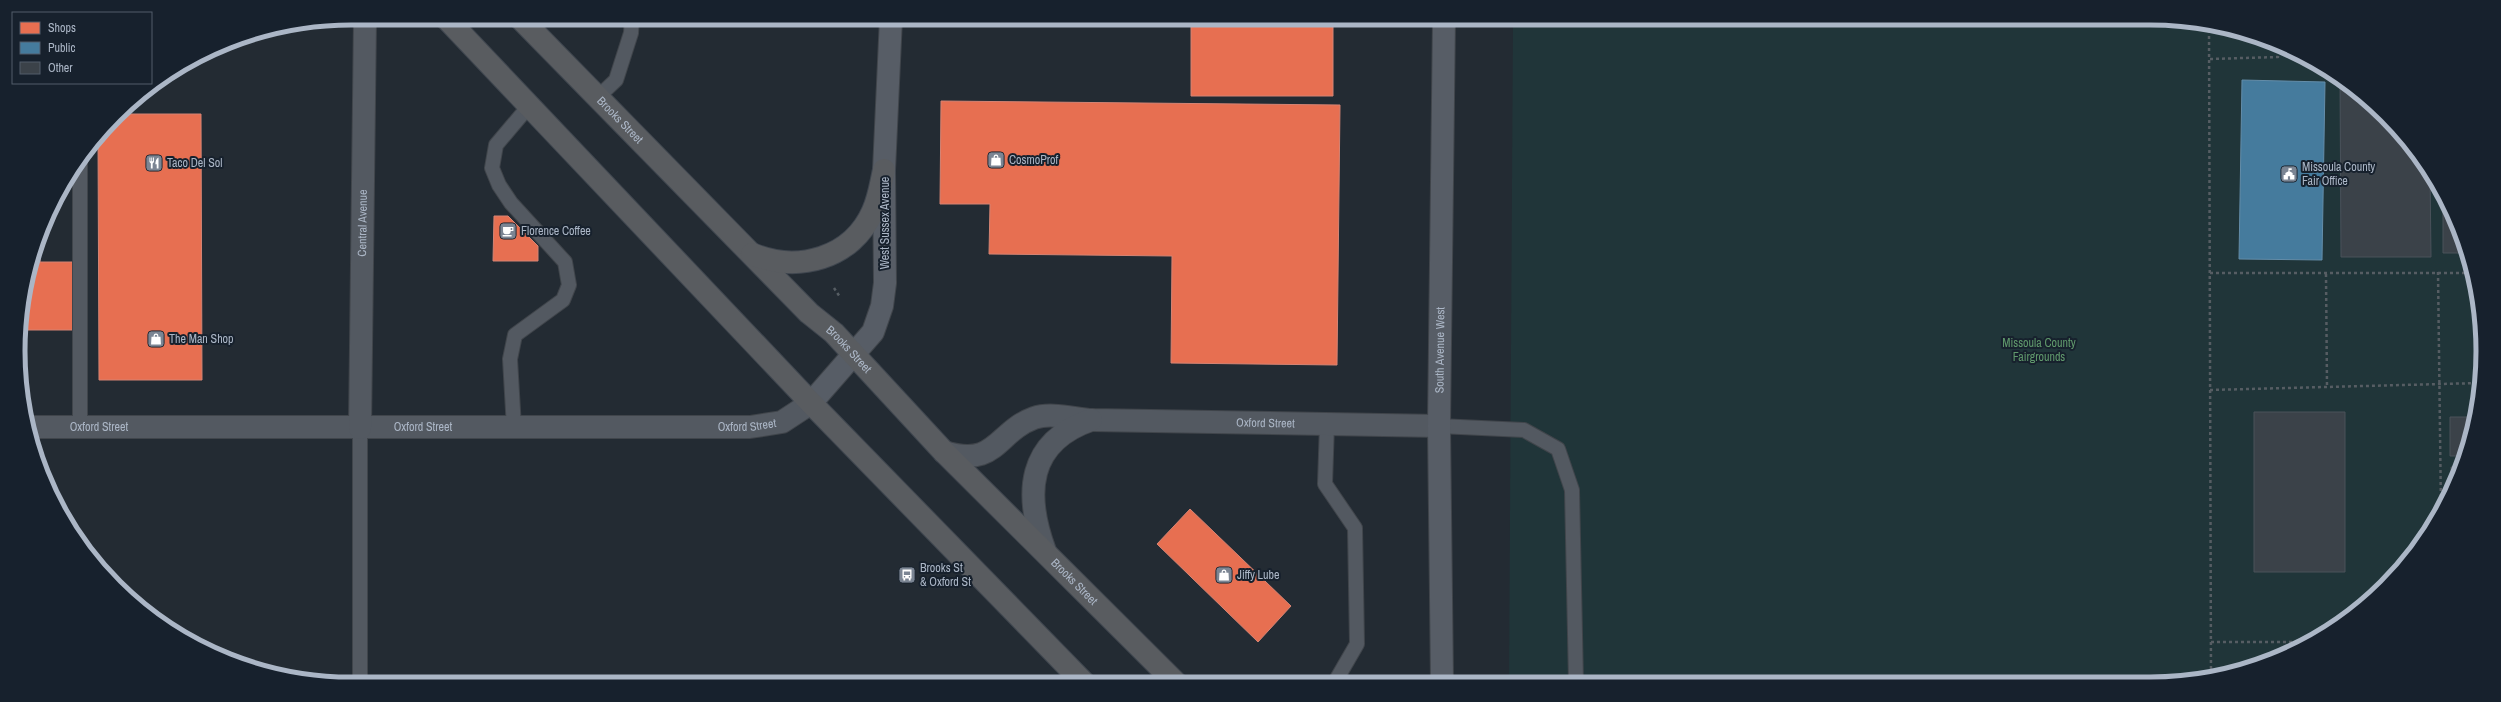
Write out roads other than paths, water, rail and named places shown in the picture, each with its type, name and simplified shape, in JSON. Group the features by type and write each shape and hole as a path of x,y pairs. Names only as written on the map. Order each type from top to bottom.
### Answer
{"highway":[{"path":"453,25 811,403 1078,677"},
{"name":"Brooks Street","path":"527,25 809,313 834,334 944,452 1170,677"},
{"path":"751,253 780,261 812,262 828,257 840,250 859,234 873,211 884,170"}],"street":[{"name":"Central Avenue","path":"360,428 365,25"},
{"name":"West Sussex Avenue","path":"811,403 854,356 873,332 882,306 885,283 884,170 891,25"},
{"name":"South Avenue West","path":"1442,677 1439,426 1444,25"},
{"name":"Oxford Street","path":"34,427 514,428 768,426 782,422 811,403"},
{"name":"Oxford Street","path":"944,452 968,457 980,454 996,447 1019,426 1035,418 1043,416 1092,420 1439,426"},
{"name":"Oxford Street","path":"1045,551 1038,531 1033,503 1036,469 1050,446 1080,424 1092,420"}],"lane":[{"path":"598,97 616,80 631,33 632,25"},
{"path":"514,428 510,359 515,335 563,300 569,285 565,262 511,203 499,186 492,168 496,145 530,106"},
{"path":"80,170 80,427"},
{"path":"1327,424 1325,484 1354,528 1358,644 1338,677"},
{"path":"1439,426 1524,430 1558,449 1572,490 1576,677"},
{"path":"360,428 360,677"}],"place":[{"name":"CosmoProf","path":"996,160"},
{"name":"Taco Del Sol","path":"154,163"},
{"name":"Missoula County Fair Office","path":"2289,174"},
{"name":"Florence Coffee","path":"508,231"},
{"name":"The Man Shop","path":"156,339"},
{"name":"Brooks St & Oxford St","path":"907,575"},
{"name":"Jiffy Lube","path":"1224,575"}],"park label":[{"name":"Missoula County Fairgrounds","path":"2039,350"}]}
